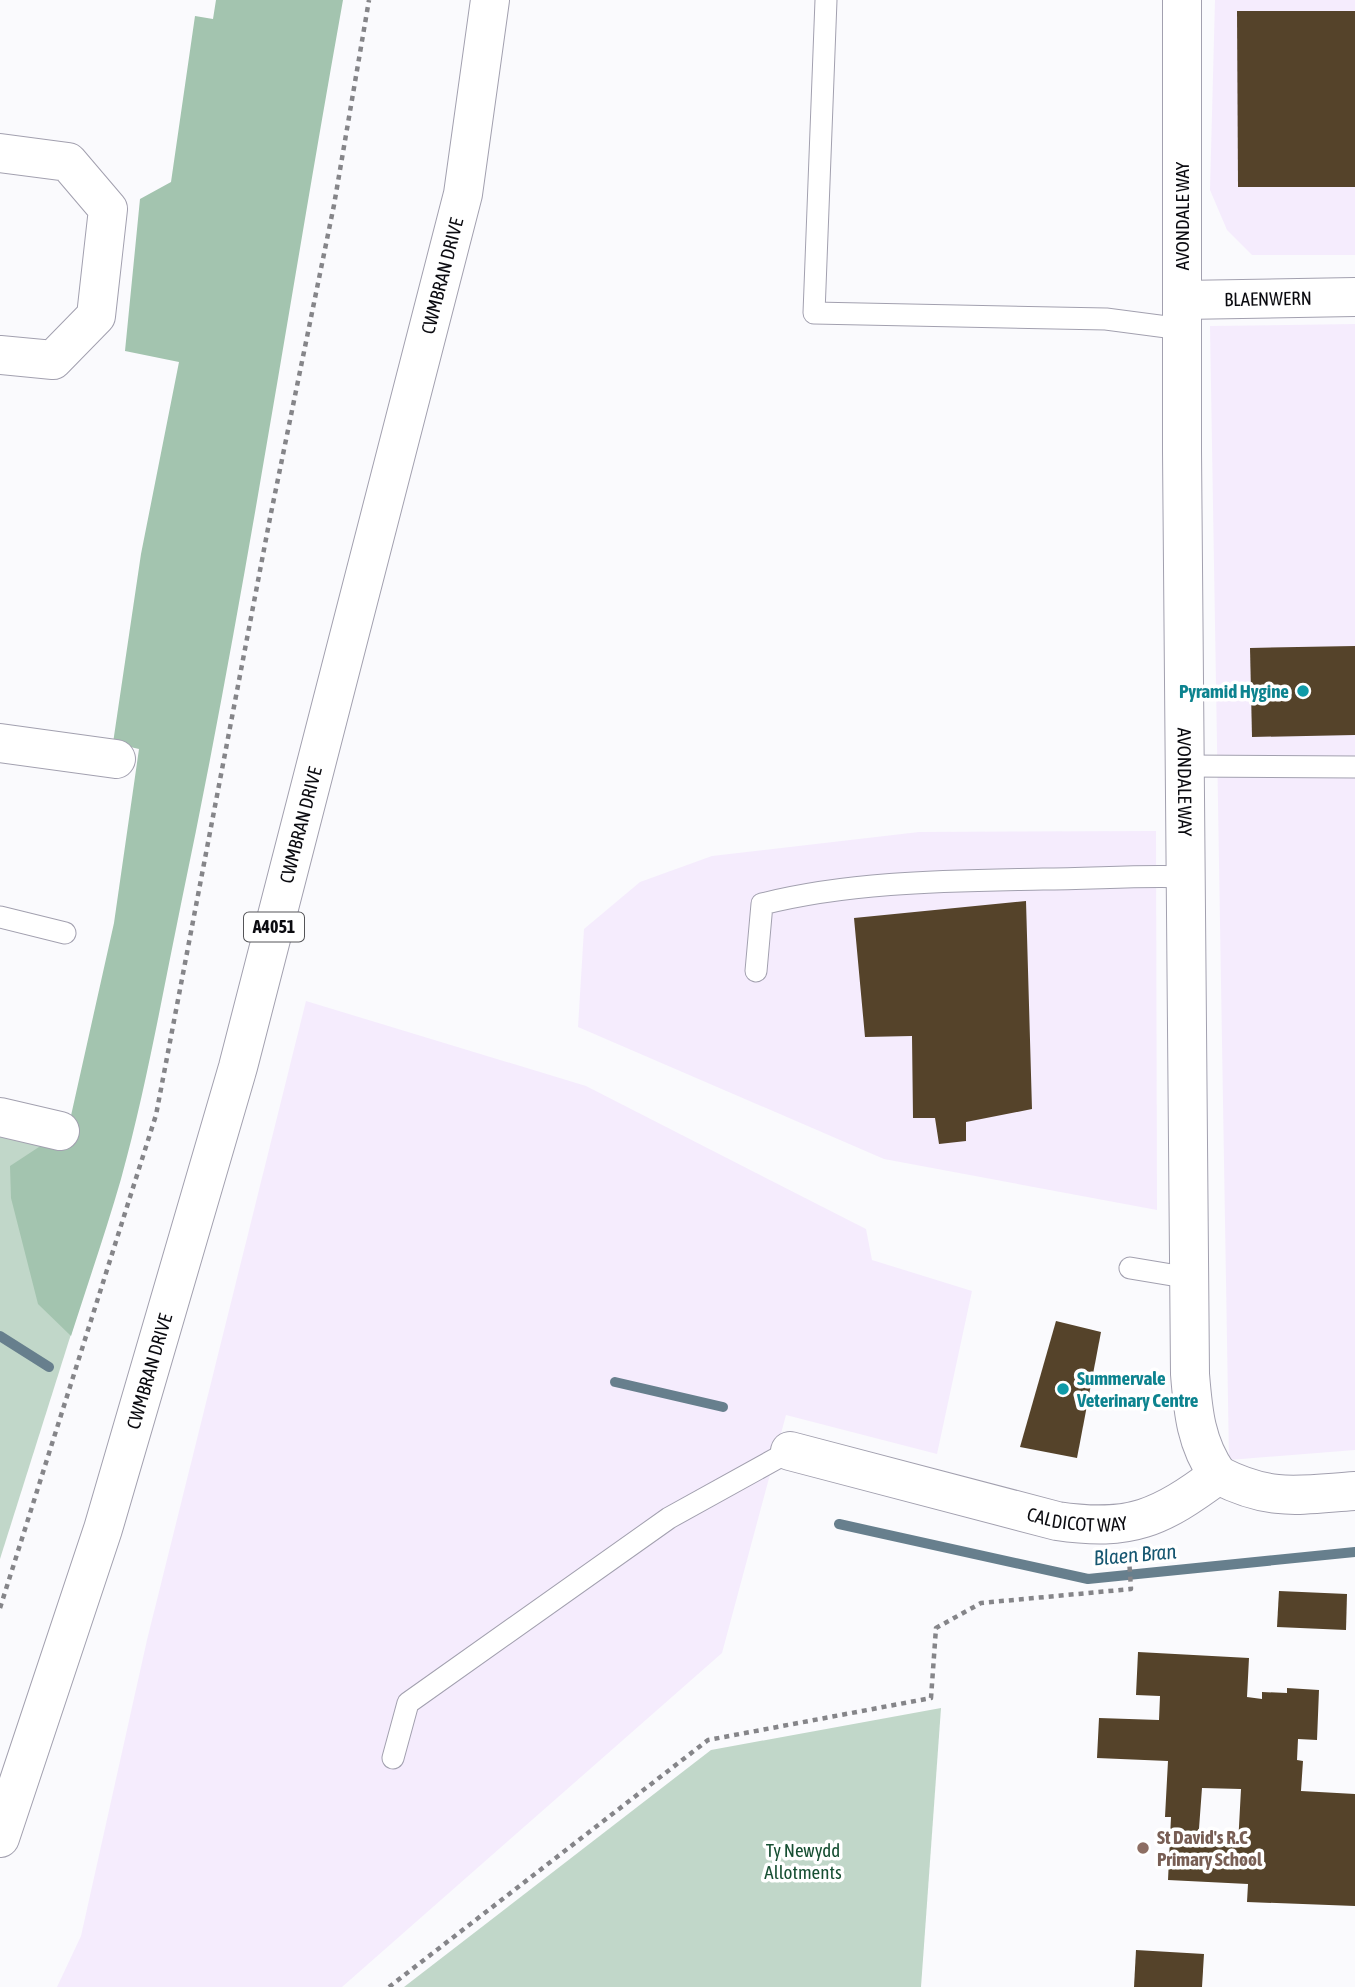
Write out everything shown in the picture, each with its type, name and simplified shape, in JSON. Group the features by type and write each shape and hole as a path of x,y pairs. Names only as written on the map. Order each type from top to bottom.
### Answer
{"street":[{"name":"CWMBRAN DRIVE","path":"0,1838 103,1529 238,1067 463,194 490,0"},
{"name":"AVONDALE WAY","path":"1182,0 1182,315 1193,1417 1203,1454 1218,1475"},
{"path":"0,153 68,162 108,209 96,316 52,360 0,355"},
{"name":"BLAENWERN","path":"1182,315 1355,297"},
{"path":"0,743 116,759"},
{"path":"0,1117 60,1131"},
{"name":"CALDICOT WAY","path":"790,1451 1057,1521 1095,1527 1132,1523 1159,1514 1218,1475"},
{"path":"1218,1475 1264,1494 1286,1497 1355,1491"}],"lane":[{"path":"826,0 814,313 1106,319 1182,315"},
{"path":"1186,766 1355,767"},
{"path":"756,971 762,904 797,895 979,881 1148,875 1187,877"},
{"path":"0,917 65,933"},
{"path":"1130,1268 1190,1278"},
{"path":"393,1759 408,1703 669,1518 790,1451"}],"path":[{"path":"0,1608 156,1115 270,518 334,205 369,0"},
{"path":"389,1987 708,1740 931,1698 936,1628 981,1604 1131,1589 1128,1551"}],"shaded area":[{"path":"1215,0 1355,0 1355,255 1252,255 1227,230 1210,190"},
{"path":"1355,324 1355,1450 1229,1460 1210,326"},
{"path":"1156,831 1157,1210 884,1159 578,1027 584,929 640,882 712,856 919,832"},
{"path":"306,1001 586,1086 866,1229 872,1260 972,1291 937,1454 786,1415 722,1653 342,1987 57,1987 81,1936 147,1640"}],"green space":[{"path":"216,0 343,0 225,679 153,1042 121,1179 71,1336 38,1304 11,1198 10,1166 42,1145 64,1147 114,923 139,749 113,743 141,554 179,362 125,351 140,199 171,182 195,16 213,19"},
{"path":"0,1136 64,1150 120,1179 0,1559"},
{"name":"Ty Newydd Allotments","path":"941,1708 921,1987 404,1987 711,1750"}],"building":[{"path":"1237,11 1355,11 1355,187 1238,187"},
{"name":"Pyramid Hygine","path":"1355,646 1355,735 1252,737 1250,648"},
{"path":"1026,901 1032,1109 966,1122 966,1141 939,1144 935,1118 913,1118 912,1036 865,1037 854,918"},
{"name":"Summervale Veterinary Centre","path":"1056,1321 1101,1332 1077,1458 1020,1447"},
{"path":"1279,1591 1347,1594 1346,1630 1277,1627"},
{"path":"1138,1652 1249,1658 1247,1697 1262,1699 1262,1692 1287,1693 1287,1688 1319,1690 1317,1740 1298,1739 1297,1760 1303,1761 1301,1791 1355,1794 1355,1906 1247,1902 1248,1884 1168,1880 1171,1817 1165,1817 1168,1761 1097,1758 1099,1718 1159,1720 1160,1696 1136,1695","holes":["1202,1788 1241,1789 1238,1845 1198,1842"]},
{"path":"1136,1950 1204,1954 1202,1987 1134,1987"}],"waterway":[{"name":"Blaen Bran","path":"0,1336 49,1367"},
{"name":"Blaen Bran","path":"615,1382 723,1407"},
{"name":"Blaen Bran","path":"839,1524 1088,1579 1355,1552"}],"place":[{"name":"Pyramid Hygine","path":"1303,691"},
{"name":"Summervale Veterinary Centre","path":"1063,1389"},
{"name":"St David's R.C Primary School","path":"1143,1848"}]}
